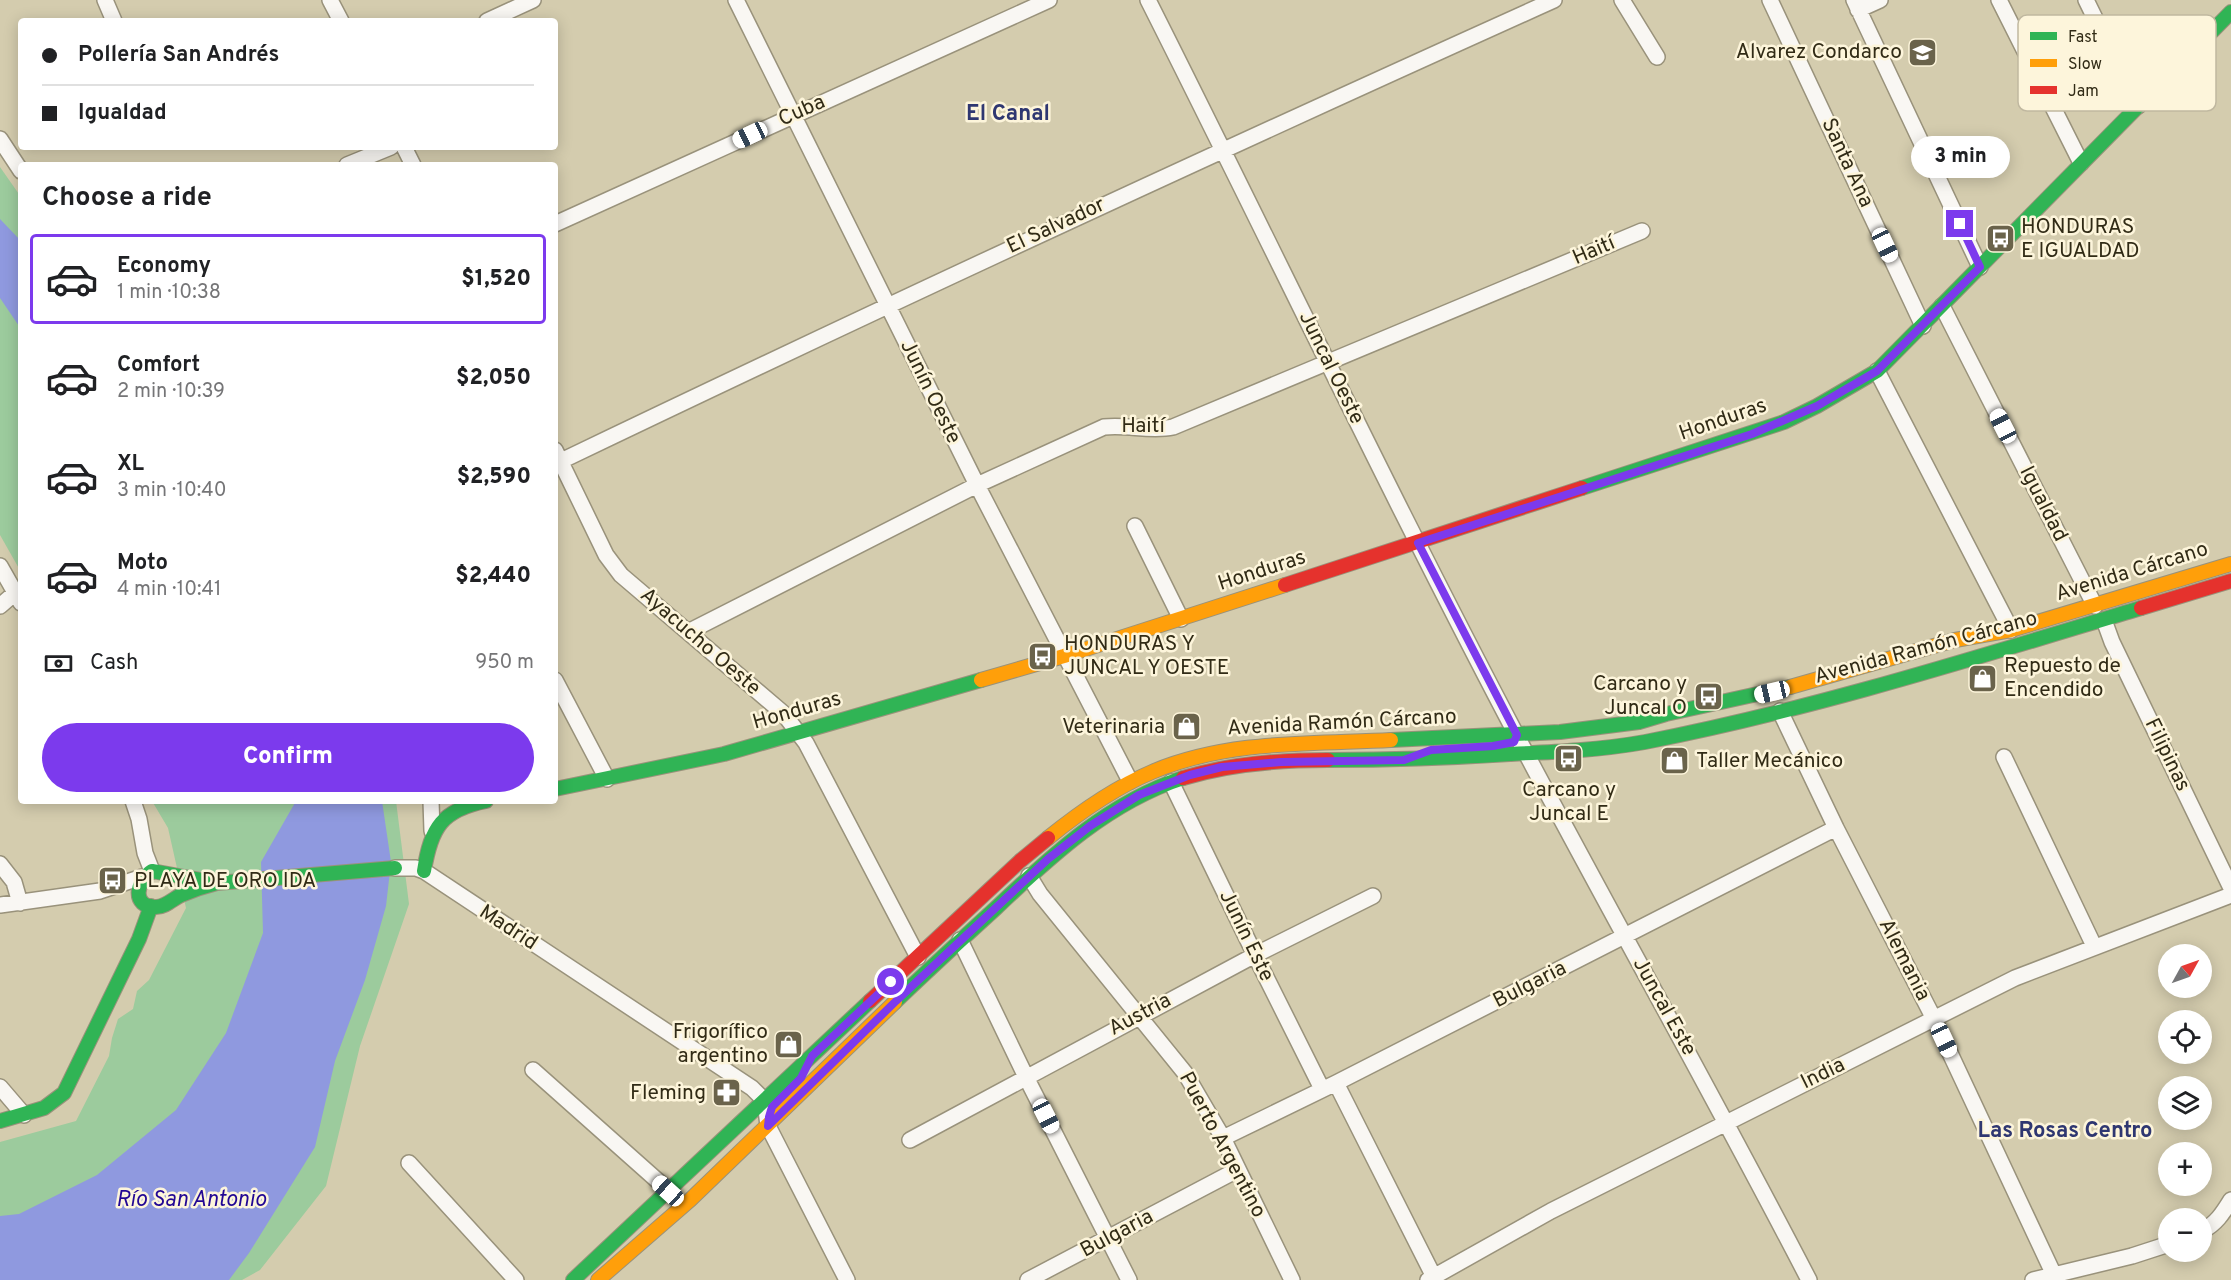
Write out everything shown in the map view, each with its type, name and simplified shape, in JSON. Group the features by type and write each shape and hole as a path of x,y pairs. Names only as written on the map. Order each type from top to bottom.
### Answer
{"main road":[{"name":"Honduras","path":"2216,27 2231,12"},
{"name":"Honduras","path":"558,788 724,754 1064,656 1752,434 1817,406 1877,371 2133,111"},
{"name":"Avenida Cárcano","path":"2011,630 2231,564"},
{"name":"Avenida Ramón Cárcano","path":"598,1280 690,1200 1029,876 1075,837 1108,813 1139,795 1171,782 1222,767 1321,760 1404,760 1600,749 1644,742 1780,711 1910,677 2231,581"},
{"name":"Avenida Ramón Cárcano","path":"573,1280 1039,844 1081,811 1130,781 1181,760 1216,751 1249,747 1517,735 1592,729 1639,722 1782,689 1955,640 2011,630"},
{"path":"1526,753 1526,745 1531,742 1612,735 1639,722"},
{"path":"1404,760 1431,750 1509,744 1516,740 1517,735"},
{"path":"424,872 432,831 455,810 476,804"},
{"name":"Madrid","path":"152,873 217,883 232,883 395,868"},
{"path":"0,1121 52,1104 70,1084 146,922 147,904 138,892 139,882 152,873 168,875 174,885 170,901"},
{"name":"Madrid","path":"147,904 161,906 192,890 217,883"},
{"path":"768,1126 772,1107 801,1078 812,1056"},
{"path":"690,1200 710,1169 760,1120 765,1101"}],"street":[{"path":"105,0 113,18"},
{"path":"330,0 339,18"},
{"path":"494,18 533,0"},
{"name":"Junín Oeste","path":"736,0 977,485 1130,781"},
{"name":"Cuba","path":"558,223 1049,0"},
{"name":"Juncal Oeste","path":"1148,0 1418,543 1517,735"},
{"name":"El Salvador","path":"558,455 1223,149 1554,0"},
{"path":"1622,0 1657,57"},
{"name":"Santa Ana","path":"1770,0 1923,326"},
{"path":"1880,0 1856,5 1980,267"},
{"path":"1999,0 2018,38"},
{"path":"2086,0 2093,15"},
{"path":"2054,111 2081,164"},
{"path":"0,139 18,166"},
{"path":"354,162 384,150"},
{"name":"Haití","path":"688,632 977,485 1104,427 1161,430 1173,427 1642,231"},
{"name":"Igualdad","path":"1942,306 2095,606"},
{"path":"1877,371 2011,630"},
{"name":"Ayacucho Oeste","path":"558,455 606,555 621,575 783,713 806,743 918,957"},
{"path":"1135,526 1181,620"},
{"path":"0,566 18,598 0,606"},
{"name":"Filipinas","path":"2104,620 2112,642 2231,888"},
{"path":"558,686 607,779"},
{"name":"Alemania","path":"1780,711 1836,828 1934,1019 2054,1275"},
{"name":"Juncal Este","path":"1517,735 1727,1122 1809,1280"},
{"path":"2004,757 2094,946"},
{"name":"Junín Este","path":"1171,782 1255,955 1329,1086 1431,1278"},
{"path":"0,905 100,891 152,873 134,804"},
{"path":"431,804 432,831"},
{"name":"Bulgaria","path":"1222,1138 1625,937 1836,828"},
{"path":"0,864 15,882 20,903"},
{"name":"Madrid","path":"395,868 416,868 424,872 752,1088 765,1101"},
{"name":"Puerto Argentino","path":"1029,876 1040,894 1185,1073 1222,1138 1292,1280"},
{"path":"100,891 124,895 147,904"},
{"name":"India","path":"1431,1278 1551,1211 2016,978 2231,895"},
{"name":"Austria","path":"910,1140 1139,1016 1373,896"},
{"path":"960,940 1026,1077 1129,1280"},
{"path":"533,1070 668,1191"},
{"path":"0,1087 24,1114"},
{"path":"765,1101 768,1126 847,1280"},
{"path":"409,1162 516,1280"},
{"name":"Bulgaria","path":"1028,1280 1237,1170"},
{"path":"2212,1226 2231,1200"},
{"path":"2033,1280 2158,1248"}],"green space":[{"path":"0,167 18,193 18,567 0,535"},
{"path":"154,804 396,804 409,904 360,1046 326,1186 260,1270 242,1280 0,1280 0,1142 76,1121 109,1056 118,1019 133,1009 137,991 149,980 186,908 168,828"}],"water":[{"path":"0,219 18,238 18,325 0,298"},
{"name":"Río San Antonio","path":"294,804 382,804 391,862 386,906 365,980 335,1061 315,1147 249,1253 229,1280 0,1280 0,1216 19,1214 97,1175 176,1110 226,1033 263,933 261,862"}],"traffic: fast":[{"path":"2216,27 2231,12"},
{"path":"1582,488 1784,422 1817,406 1877,371 2133,111"},
{"path":"1328,760 1544,752 1595,749 1645,742 1833,698 2141,608"},
{"path":"558,788 724,754 981,680"},
{"path":"1391,740 1560,732 1639,722 1790,687"},
{"path":"895,1002 1038,869 1083,832 1130,801 1183,778"},
{"path":"424,871 430,843 441,823 459,810 475,804"},
{"path":"217,883 181,895 159,907 143,903 139,893 142,881 152,871 217,883 395,868"},
{"path":"0,1121 44,1108 64,1093 139,939 151,906"},
{"path":"573,1280 870,1001"}],"traffic: slow":[{"path":"1790,687 1955,640 2011,630 2231,564"},
{"path":"981,680 1064,656 1285,585"},
{"path":"1048,838 1111,793 1138,778 1181,762 1239,749 1300,743 1391,740"},
{"path":"598,1280 690,1200 895,1002"}],"traffic: jam":[{"path":"1285,585 1582,488"},
{"path":"2141,608 2231,581"},
{"path":"1183,778 1218,769 1255,764 1328,760"},
{"path":"870,1001 1020,861 1048,838"}],"place":[{"name":"Alvarez Condarco","path":"1923,52"},
{"name":"HONDURAS E IGUALDAD","path":"2000,239"},
{"name":"HONDURAS Y JUNCAL Y OESTE","path":"1043,656"},
{"name":"Repuesto de Encendido","path":"1983,678"},
{"name":"Carcano y Juncal O","path":"1708,696"},
{"name":"Veterinaria","path":"1186,727"},
{"name":"Carcano y Juncal E","path":"1569,759"},
{"name":"Taller Mecánico","path":"1675,761"},
{"name":"PLAYA DE ORO IDA","path":"113,881"},
{"name":"Frigorífico argentino","path":"789,1044"},
{"name":"Fleming","path":"727,1093"}],"district":[{"name":"El Canal","path":"1008,114"},
{"name":"Las Rosas Centro","path":"2065,1131"}],"route":[{"path":"891,982 812,1056 801,1078 772,1107 768,1126 896,1001 1048,859 1108,813 1139,795 1190,775 1222,767 1321,760 1404,760 1431,750 1493,746 1514,742 1517,735 1418,543 1752,434 1784,422 1862,381 1877,371 1980,267 1960,224"}]}
